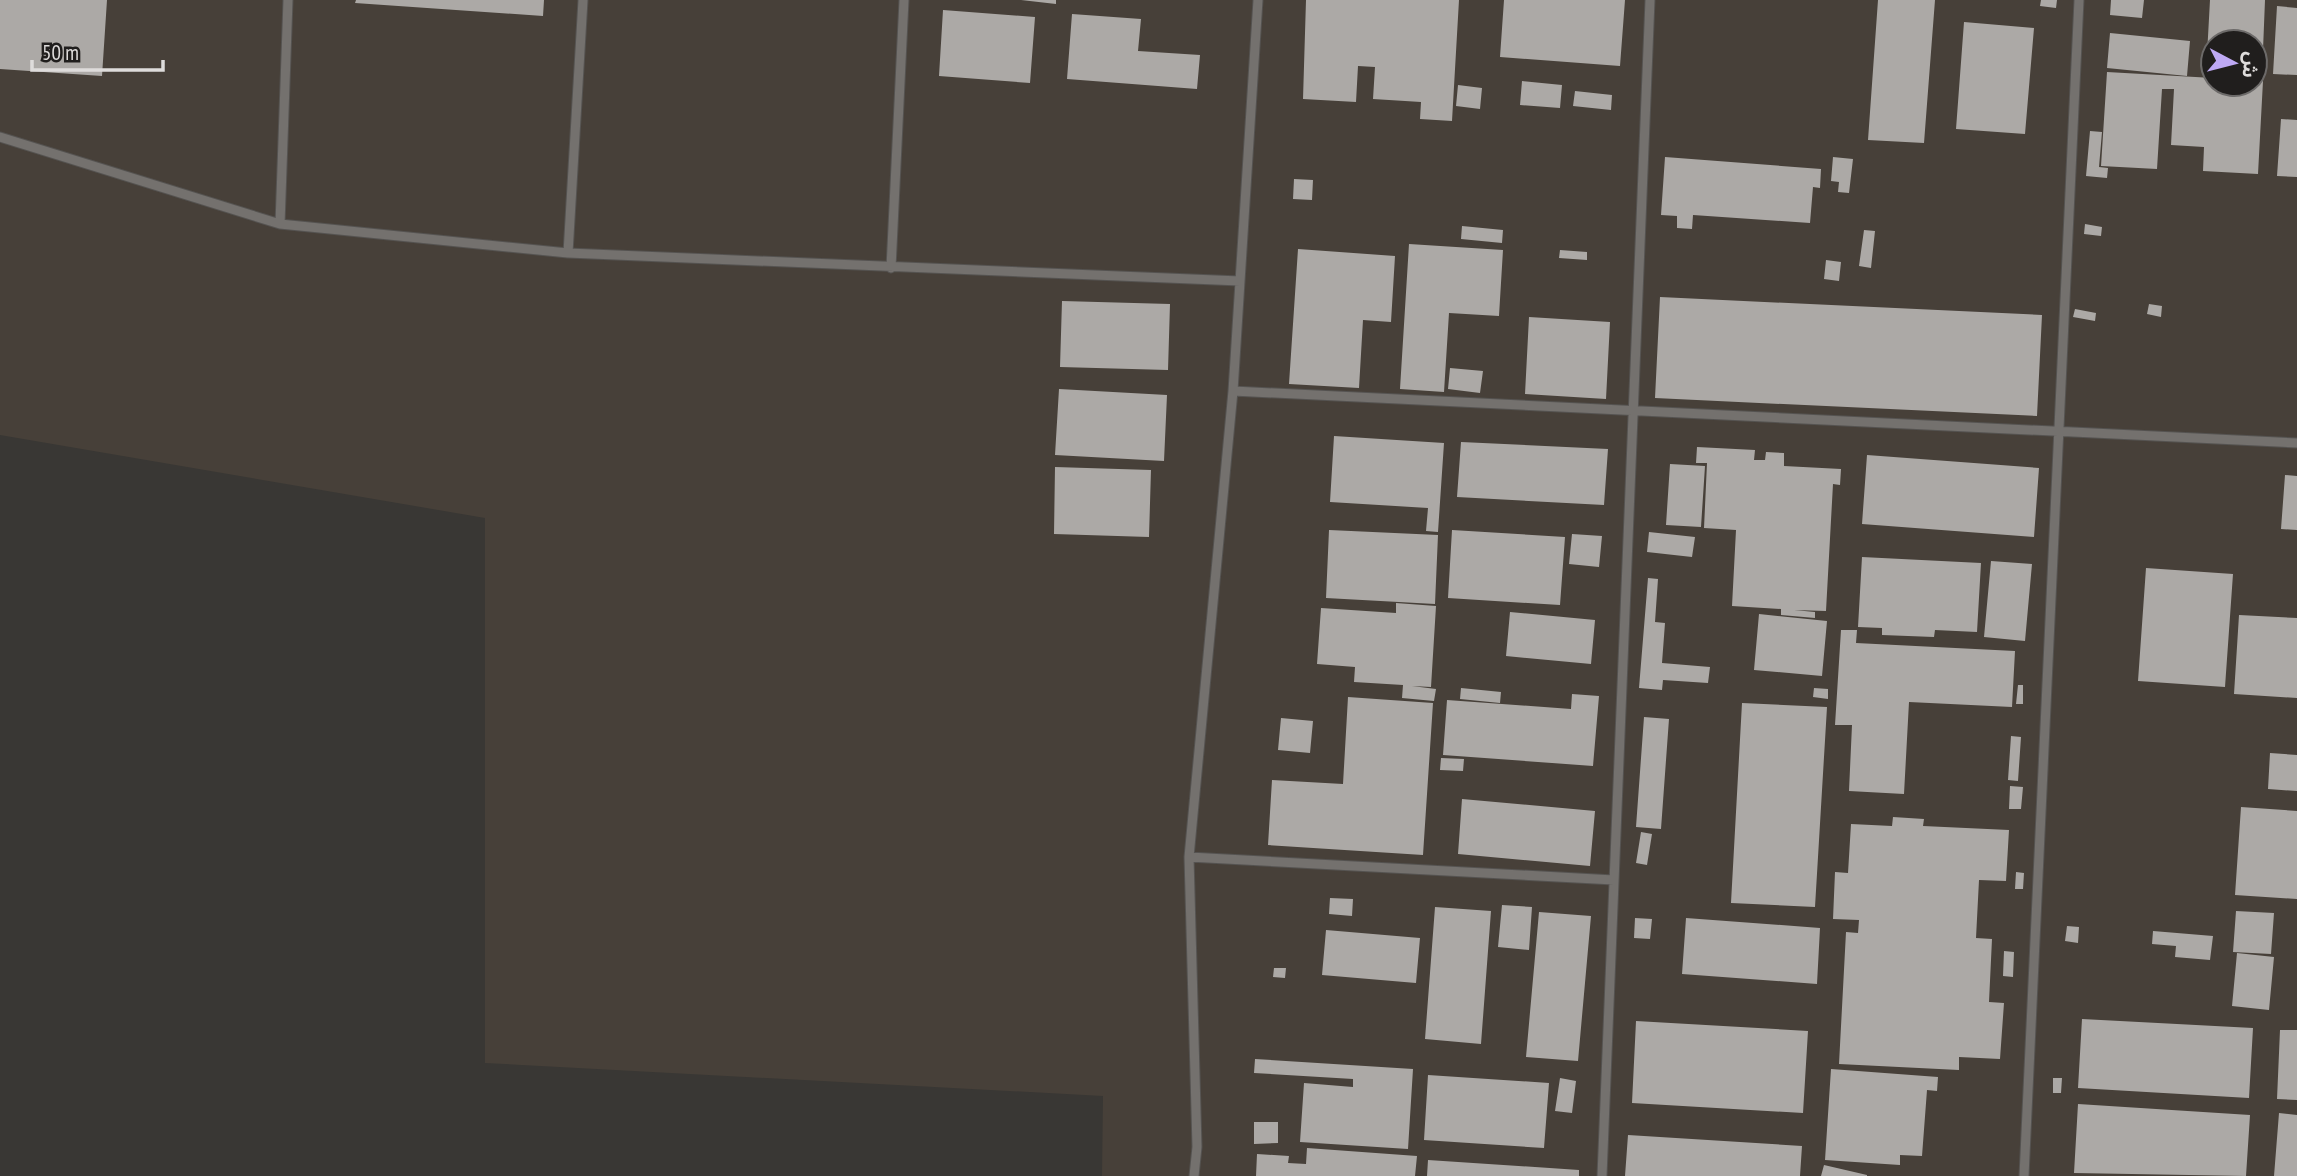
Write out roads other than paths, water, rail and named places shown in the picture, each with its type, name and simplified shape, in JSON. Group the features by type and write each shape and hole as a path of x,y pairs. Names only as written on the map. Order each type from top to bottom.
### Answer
{"lane":[{"path":"279,224 288,0"},
{"path":"568,253 583,0"},
{"path":"891,268 904,0"},
{"path":"1194,1176 1197,1147 1189,857 1233,391 1258,0"},
{"path":"1602,1176 1650,0"},
{"path":"2024,1176 2080,0"},
{"path":"0,137 279,224 568,253 1240,281"},
{"path":"1233,391 2297,443"},
{"path":"1189,857 1614,880"}]}
